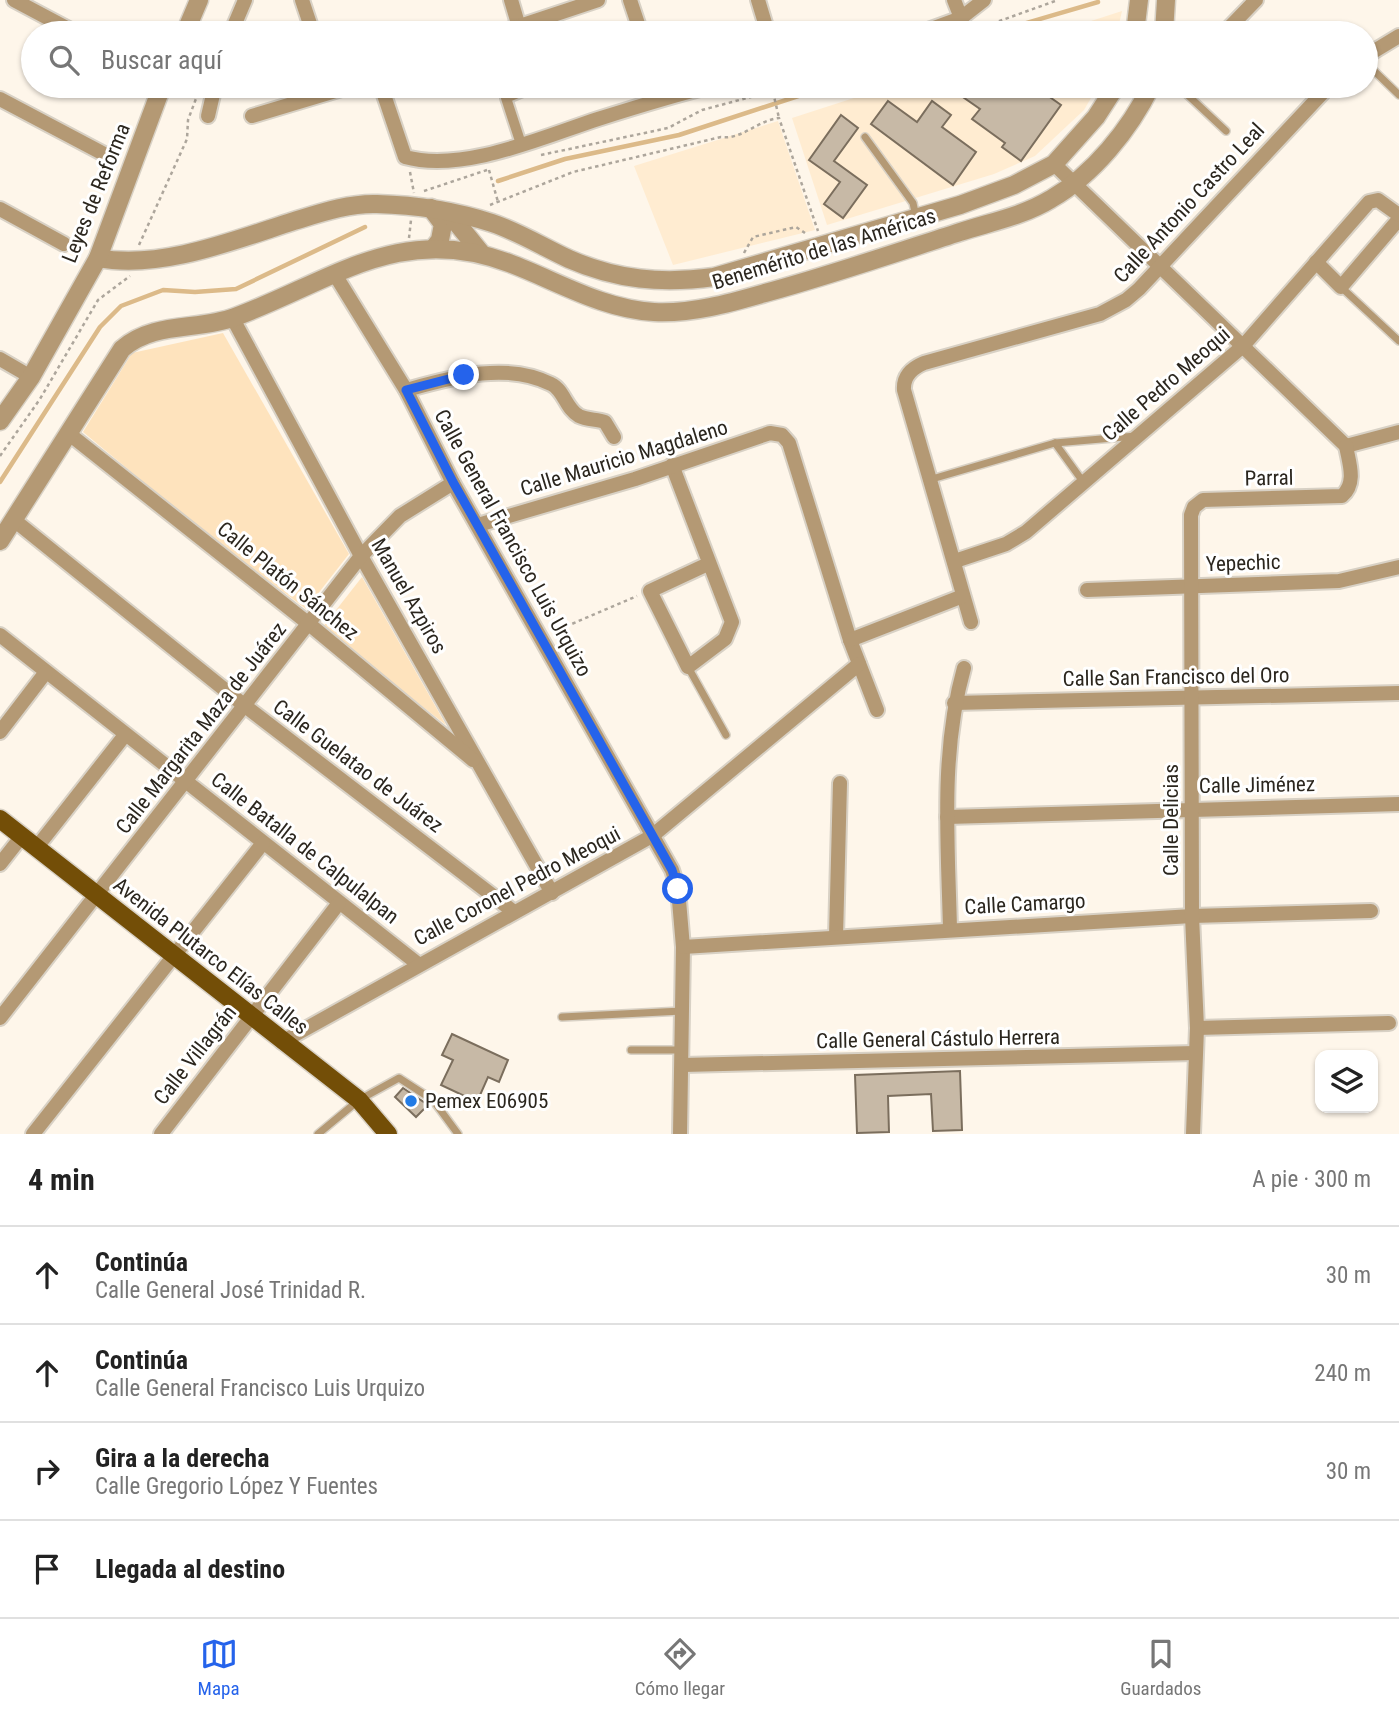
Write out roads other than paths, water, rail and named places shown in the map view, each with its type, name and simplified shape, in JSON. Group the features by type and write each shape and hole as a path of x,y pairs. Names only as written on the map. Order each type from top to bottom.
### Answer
{"main road":[{"name":"Avenida Plutarco Elías Calles","path":"0,819 359,1100 388,1134"}],"street":[{"path":"14,0 53,21"},
{"path":"190,21 200,0"},
{"path":"236,21 245,0"},
{"path":"302,0 309,21"},
{"path":"510,0 517,21"},
{"path":"537,21 598,0"},
{"path":"631,0 637,21"},
{"path":"758,0 764,21"},
{"path":"954,0 961,18"},
{"path":"953,21 984,0"},
{"path":"1136,21 1139,0"},
{"path":"1165,21 1166,0"},
{"path":"1236,21 1256,0"},
{"path":"1378,49 1399,36"},
{"name":"Leyes de Reforma","path":"0,421 31,377 98,258 158,98"},
{"path":"208,117 212,98"},
{"path":"252,116 304,98"},
{"path":"386,98 405,157 436,162 522,144 643,98"},
{"path":"506,98 522,144"},
{"name":"Benemérito de las Américas","path":"98,258 136,261 169,258 337,209 373,204 434,206 491,223 602,272 640,281 681,281 713,277 916,218 1014,185 1054,164 1090,126 1108,98"},
{"name":"Benemérito de las Américas","path":"0,541 122,349 132,340 146,334 233,318 366,259 433,250 481,253 584,296 623,307 654,312 720,305 814,280 1004,219 1050,200 1075,183 1109,148 1147,98"},
{"name":"Calle Antonio Castro Leal","path":"932,480 904,390 906,376 913,368 1100,314 1126,300 1160,269 1318,98"},
{"path":"0,99 104,154"},
{"path":"1054,164 1346,446 1399,432"},
{"name":"Calle Pedro Meoqui","path":"955,561 1006,544 1026,532 1084,484 1243,346 1369,202 1375,200 1399,217"},
{"path":"433,250 440,240 443,225 434,206"},
{"path":"434,206 481,253"},
{"path":"0,209 64,244"},
{"path":"1316,262 1341,287 1399,217"},
{"name":"Calle General Francisco Luis Urquizo","path":"334,273 406,390 453,482 672,870 678,889 683,947 680,1134"},
{"path":"713,277 720,305"},
{"name":"Manuel Azpiros","path":"233,318 361,556 551,893"},
{"path":"0,359 31,377"},
{"path":"406,390 476,373 540,381 556,387 572,411 581,418 605,422 614,437"},
{"name":"Calle Platón Sánchez","path":"68,433 309,624 479,765"},
{"name":"Calle Mauricio Magdaleno","path":"478,525 770,433 782,435 789,443 850,640"},
{"name":"Parral","path":"1194,507 1203,500 1336,498 1346,493 1351,478 1346,446"},
{"path":"672,466 732,627 725,639 688,667 650,591 708,564"},
{"path":"932,480 971,622"},
{"name":"Calle Margarita Maza de Juárez","path":"2,1010 186,782 361,556 400,516 453,482"},
{"name":"Calle Delicias","path":"1193,1134 1197,1028 1192,916 1190,586 1194,507"},
{"name":"Calle Guelatao de Juárez","path":"14,520 245,706 514,912"},
{"name":"Yepechic","path":"1087,590 1339,580 1399,567"},
{"path":"877,710 850,640 963,596"},
{"name":"Calle Batalla de Calpulalpan","path":"0,635 418,964"},
{"name":"Calle Coronel Pedro Meoqui","path":"282,1042 652,836 859,664"},
{"path":"950,929 947,817 954,703 964,668"},
{"path":"0,732 46,672"},
{"name":"Calle San Francisco del Oro","path":"954,703 1399,694"},
{"path":"37,847 125,735"},
{"path":"835,936 840,783"},
{"name":"Calle Jiménez","path":"947,817 1193,807 1399,804"},
{"path":"0,864 22,835"},
{"path":"33,1134 263,843"},
{"name":"Calle Villagrán","path":"161,1134 339,903"},
{"name":"Calle Camargo","path":"683,947 1192,916 1371,911"},
{"path":"1197,1028 1389,1023"},
{"name":"Calle General Cástulo Herrera","path":"683,1058 1195,1053"}],"lane":[{"path":"1378,75 1399,95"},
{"path":"1191,98 1226,131"},
{"path":"864,137 913,202 916,218"},
{"path":"1341,287 1399,341"},
{"path":"932,480 1055,443 1139,436"},
{"path":"1055,443 1084,484"},
{"path":"688,667 726,735"},
{"path":"562,1017 683,1012"},
{"path":"631,1050 683,1058"},
{"path":"318,1134 359,1100 393,1080 406,1080 433,1100 458,1134"}],"waterway":[{"path":"1033,21 1098,2"},
{"path":"498,181 565,159 679,135 792,98"},
{"path":"0,482 100,327 121,306 163,290 195,292 236,289 365,227"}],"place":[{"name":"Pemex E06905","path":"411,1101"}]}
